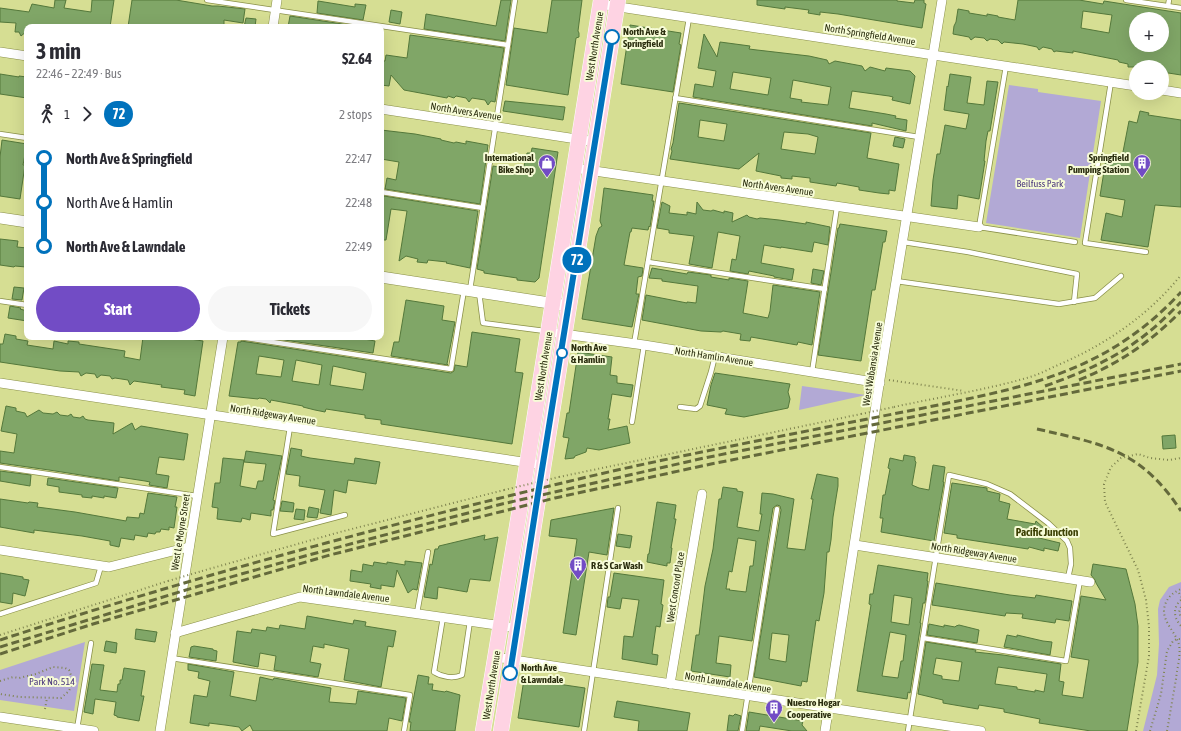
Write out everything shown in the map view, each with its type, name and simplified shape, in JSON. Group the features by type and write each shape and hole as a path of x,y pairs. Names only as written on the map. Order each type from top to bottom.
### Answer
{"main road":[{"name":"West North Avenue","path":"483,731 528,463 600,2"},
{"name":"West North Avenue","path":"501,731 618,3"}],"street":[{"path":"274,24 277,0"},
{"name":"West Wabansia Avenue","path":"825,731 906,217 942,0"},
{"name":"North Springfield Avenue","path":"600,2 618,3 689,18 1129,85"},
{"path":"0,52 24,56"},
{"path":"1169,91 1181,93"},
{"name":"North Avers Avenue","path":"384,109 596,142"},
{"name":"North Avers Avenue","path":"574,168 979,227"},
{"path":"0,218 24,222"},
{"path":"384,277 569,306"},
{"name":"North Hamlin Avenue","path":"548,332 880,381"},
{"name":"West Le Moyne Street","path":"160,731 222,340"},
{"name":"North Ridgeway Avenue","path":"0,383 543,466"},
{"name":"West Concord Place","path":"670,684 702,494"},
{"name":"North Ridgeway Avenue","path":"855,544 1090,582"},
{"path":"0,550 109,567 189,547"},
{"name":"North Lawndale Avenue","path":"175,633 300,597 517,628"},
{"name":"North Lawndale Avenue","path":"495,657 981,731"},
{"path":"0,717 94,731"}],"lane":[{"path":"207,0 369,24"},
{"path":"258,340 451,369 471,291 482,208 515,0"},
{"path":"1126,0 1181,8"},
{"path":"1168,6 1169,0"},
{"path":"634,344 689,18"},
{"path":"384,26 508,45"},
{"path":"1006,66 979,227 1075,242"},
{"path":"1111,82 1085,243 1146,252"},
{"path":"675,98 920,137"},
{"path":"0,134 24,138"},
{"path":"384,192 482,208"},
{"path":"812,372 837,207"},
{"path":"902,242 968,252 1077,274 1074,302"},
{"path":"648,262 825,289"},
{"path":"896,281 1059,304 1095,298 1121,276"},
{"path":"471,291 482,322 548,332"},
{"path":"0,301 24,305"},
{"path":"632,422 644,346"},
{"path":"680,407 696,409 700,406 711,372 714,356"},
{"path":"290,427 273,534 345,515"},
{"path":"0,467 197,496"},
{"path":"908,731 949,475 987,484 1010,494 1048,523 1067,541 1070,548 1071,564 1068,578"},
{"path":"584,731 618,508"},
{"path":"742,731 778,509"},
{"path":"417,614 428,552"},
{"path":"0,614 96,582 101,566"},
{"path":"923,638 1066,661 1080,580"},
{"path":"443,617 434,672 440,676 456,678 462,675 470,621"},
{"path":"77,728 91,643"},
{"path":"171,658 410,695 404,731"}],"path":[{"path":"0,635 202,571 340,532 504,490 559,477 967,392 1032,377 1080,356 1117,333 1145,313 1181,275"},
{"path":"880,381 967,392"},
{"path":"1136,731 1149,656 1149,626 1146,600 1138,570 1105,502 1104,484 1111,467 1121,458 1138,454 1150,458 1169,460 1181,458"},
{"path":"1167,731 1179,652 1177,639 1168,625 1164,614 1164,608 1170,595 1181,589"},
{"path":"1179,593 1181,599 1176,604 1174,611 1181,626"},
{"path":"1181,607 1179,612 1181,618"},
{"path":"1150,731 1160,694 1167,651 1173,641 1181,639"},
{"path":"0,681 13,677 19,678 36,674 53,667 65,668 69,670 72,678 69,691 61,698 0,694"},
{"path":"45,709 47,698"}],"green space":[{"name":"Beilfuss Park","path":"1009,85 1038,89 1038,92 1101,101 1080,238 986,223"},
{"path":"802,386 866,395 799,410"},
{"path":"1181,582 1181,731 1143,731 1157,675 1159,644 1158,609 1160,600 1169,587"},
{"name":"Park No. 514","path":"85,642 74,711 0,700 0,670"}],"building":[{"path":"55,0 66,0 64,8 91,12 92,0 114,0 110,24 24,24 24,34 21,36 19,32 15,32 16,23 0,22 0,8 29,12 32,4 54,8"},
{"path":"132,0 176,0 212,6 245,9 243,23 224,20 224,24 128,24"},
{"path":"501,0 511,0 505,41 424,29 426,14 496,26"},
{"path":"552,0 582,0 578,31 579,37 576,38 568,95 506,85 514,28 547,33"},
{"path":"757,0 897,0 914,3 915,0 924,0 924,3 926,4 922,28 838,14 820,12 820,15 808,13 809,10 785,7 785,9 757,5"},
{"path":"1018,0 1079,0 1103,4 1104,1 1181,13 1181,75 1169,73 1169,60 1129,60 1128,67 1128,64 1119,62 1118,60 1073,51 1073,53 1054,52 1052,49 1043,47 1039,50 1037,47 1023,44 1004,42 1002,44 998,40 990,39 987,41 984,38 975,37 971,40 969,37 953,34 958,9 969,11 969,13 987,16 987,14 1015,20","holes":["1083,11 1112,15 1109,33 1081,28"]},
{"path":"318,1 355,7 355,4 366,5 363,20 317,13"},
{"path":"391,10 402,12 400,24 389,22"},
{"path":"290,16 342,24 289,24"},
{"path":"246,18 256,19 255,24 245,24"},
{"path":"630,25 681,33 679,44 681,45 673,92 621,84"},
{"path":"704,34 717,57 720,42 750,46 749,49 809,56 827,60 829,64 835,61 862,66 865,71 870,67 885,71 886,68 910,71 915,76 910,104 892,100 893,97 889,96 852,91 849,108 896,116 895,118 907,120 906,131 872,123 872,126 693,97 695,84 713,87 716,71 698,68","holes":["733,72 771,78 768,95 730,89","793,80 831,87 828,105 801,102 802,100 790,98"]},
{"path":"410,35 504,48 495,102 491,101 488,105 485,100 472,98 469,102 466,98 456,96 454,98 448,96 447,98 404,90 391,75 389,86 384,85 384,61 386,55 407,58"},
{"path":"0,74 24,77 24,98 0,94"},
{"path":"950,74 971,77 967,103 984,105 987,81 998,82 990,131 988,131 986,141 985,161 979,199 958,195 957,209 931,206 937,154 940,154 945,125 966,129 969,114 944,110"},
{"path":"505,101 565,107 563,120 503,111"},
{"path":"679,103 871,133 867,158 899,164 895,191 889,190 889,194 879,193 859,190 859,187 837,183 836,186 810,182 810,178 792,176 792,179 781,178 781,176 756,171 759,153 739,169 670,159","holes":["700,120 727,124 724,141 698,137","784,132 808,134 818,137 815,154 781,149"]},
{"name":"Springfield Pumping Station","path":"1140,111 1149,113 1148,115 1181,120 1181,207 1155,205 1148,247 1101,240 1106,213 1122,217 1125,200 1100,196 1106,159 1112,160 1113,155 1122,157 1129,121 1137,123"},
{"path":"384,130 415,134 454,143 466,144 466,141 488,145 480,204 385,189 387,178 396,180 399,162 384,160"},
{"path":"895,137 905,139 903,148 893,146"},
{"path":"2,140 24,144 24,172 20,199 0,196 0,157"},
{"path":"532,148 558,152 539,278 535,282 484,273 484,271 477,269 493,166 523,171 527,153 531,153"},
{"path":"604,188 653,195 652,201 654,201 650,227 649,226 648,230 632,228 624,265 643,268 642,276 638,277 636,294 639,294 632,327 582,319 596,236 599,228 602,226 600,221"},
{"path":"384,196 478,211 470,268 446,263 447,262 428,260 427,263 417,262 418,259 406,256 399,261 407,211 391,209 386,240 384,240"},
{"path":"662,202 670,206 669,213 687,215 687,212 696,214 697,202 703,210 733,213 732,222 747,215 757,219 760,218 806,224 806,222 830,227 828,245 814,242 812,252 764,245 761,263 794,269 792,280 749,271 748,274 730,271 732,259 736,260 740,236 718,232 712,268 689,264 694,236 669,233 669,230 657,228"},
{"path":"840,224 887,231 885,242 883,242 875,290 872,290 861,361 818,355 838,228"},
{"path":"0,239 18,241 17,247 24,248 24,267 0,265"},
{"path":"652,268 687,274 688,272 711,275 711,277 729,280 729,278 748,281 743,313 768,318 773,285 820,292 812,345 798,342 797,345 751,337 750,341 740,340 741,334 723,331 701,331 642,320 646,295 687,303 696,303 698,286 649,278"},
{"path":"813,269 824,271 821,285 811,283"},
{"path":"14,287 24,288 22,300 12,299"},
{"path":"406,300 444,306 442,320 455,322 448,365 391,356 394,342 399,342"},
{"path":"10,306 21,308 20,309 24,310 24,321 8,318"},
{"path":"472,332 520,339 515,372 523,373 512,444 381,424 381,420 365,418 365,415 326,409 325,412 271,400 270,403 266,399 229,396 238,342 241,341 451,373 454,371 455,365 467,367","holes":["259,356 284,360 281,377 256,374","296,360 322,365 319,385 292,381","333,366 366,373 363,390 330,385"]},
{"path":"5,334 16,336 16,339 28,341 27,345 53,349 54,341 68,344 68,341 79,342 79,344 125,351 124,357 140,360 143,340 203,341 195,396 184,394 185,390 161,387 162,385 134,381 130,385 128,380 112,379 110,376 101,375 97,378 95,374 86,373 81,376 79,372 60,371 0,362 0,344 3,344"},
{"path":"284,340 370,340 375,341 373,353"},
{"path":"578,352 612,357 610,375 617,376 617,383 633,385 631,397 612,394 608,419 610,419 608,430 627,426 630,443 599,450 587,448 586,452 575,456 574,458 565,459 569,438 563,437 567,413 569,413"},
{"path":"715,373 790,384 788,392 790,399 788,408 744,417 725,414 727,409 707,405"},
{"path":"6,406 16,408 16,411 25,413 27,417 39,410 43,413 53,414 57,412 60,415 68,416 71,414 73,417 80,418 83,416 88,420 114,423 113,434 132,423 135,430 141,426 188,434 184,460 159,457 156,474 169,476 167,488 149,485 150,482 119,477 119,481 0,463 0,451 14,453 17,434 1,431"},
{"path":"1175,435 1176,448 1163,449 1162,436"},
{"path":"291,448 302,450 301,456 310,458 354,464 355,458 380,462 376,484 348,480 346,493 334,490 331,515 320,513 325,490 299,486 300,476 286,474"},
{"path":"246,451 282,456 273,500 275,501 273,510 271,510 271,516 251,513 250,520 242,518 241,522 217,519 218,508 212,507 215,483 220,483 223,458 244,460 240,486 256,489 258,481 263,481 266,464 244,462"},
{"path":"904,455 915,457 916,462 912,485 919,488 929,490 933,465 945,467 944,482 934,541 881,532 883,518 880,518 883,495 885,495 890,469 888,468 890,458 903,461"},
{"path":"0,471 31,475 30,486 0,481"},
{"path":"817,474 838,478 831,540 829,552 827,552 824,593 819,621 816,620 807,682 802,681 801,686 754,677 781,510 780,506 777,505 773,508 752,641 719,636 716,663 731,665 730,677 691,671 696,635 699,635 705,586 713,549 719,499 721,499 723,487 737,489 737,491 743,492 737,527 759,531 762,514 760,514 762,493 794,499 787,548 805,550 813,499 811,499","holes":["738,538 756,541 753,566 750,566 746,592 726,589 729,571 732,572","772,633 789,635 786,662 769,659"]},
{"path":"48,478 118,488 116,498 104,496 104,498 92,496 92,498 82,497 82,495 59,492 59,487 47,485"},
{"path":"952,483 987,488 987,491 1000,494 999,501 1010,504 1007,519 1035,524 1036,521 1045,529 1035,537 1060,543 1058,551 1044,548 1044,551 1029,547 1028,549 957,538 957,535 944,533"},
{"path":"148,493 177,497 174,528 169,527 169,530 161,529 160,532 156,532 155,534 148,533 147,537 135,535 134,540 121,538 119,547 110,545 110,541 82,536 34,530 34,533 0,527 0,499 38,503 37,507 126,521 127,517 139,518 140,513 144,514"},
{"path":"282,501 294,503 293,512 280,511"},
{"path":"657,502 676,505 674,519 676,519 670,563 667,563 667,566 647,562"},
{"path":"309,507 319,509 317,518 307,517"},
{"name":"R & S Car Wash","path":"614,508 607,555 589,552 576,635 563,633 577,539 549,536 551,520"},
{"path":"296,509 305,510 304,520 294,519"},
{"path":"618,534 632,536 630,548 616,546"},
{"path":"485,535 484,540 498,537 490,581 470,579 467,592 438,587 437,599 424,597 430,564 432,565 435,549 438,549 439,546"},
{"path":"405,561 422,563 417,590 413,589 408,593 397,570 394,587 381,585 381,589 370,587 371,584 350,581 351,570 362,572 363,564 373,566 374,562 387,564 387,562 405,565"},
{"path":"1093,564 1126,569 1135,604 1138,626 1138,662 1127,731 1091,731 1039,723 1040,719 1004,712 1004,709 979,705 978,709 943,703 943,700 918,694 926,642 976,650 975,652 1061,664 1059,681 1064,682 1062,695 1083,698 1089,660 1071,657 1081,596 1106,600 1091,575","holes":["936,658 962,662 959,681 942,679 942,676 933,674","998,667 1047,674 1044,692 1035,690 1035,692 1017,689 1017,687 995,684"]},
{"path":"878,565 928,573 925,603 923,603 910,693 908,692 907,699 857,691 871,605 869,604 870,594 873,594","holes":["894,595 912,598 909,625 891,622","890,632 906,635 903,661 901,661 898,678 882,676"]},
{"path":"0,573 23,577 23,579 29,580 25,596 13,593 12,604 0,602"},
{"path":"614,573 664,580 660,627 656,626 652,654 658,655 657,665 622,659 624,636 633,637 639,600 622,598 620,609 607,607"},
{"path":"936,583 1010,595 1035,598 1036,595 1072,601 1069,621 1056,619 1055,623 1022,618 1023,614 1006,613 1005,616 932,605"},
{"path":"307,616 353,624 354,620 366,622 365,626 396,631 393,647 388,646 381,687 344,680 349,649 324,644 324,648 313,646 310,662 321,664 318,677 274,670 276,656 260,653 258,667 233,662 237,631 251,633 252,629 266,631 267,627 279,629 280,625 305,629"},
{"path":"929,624 944,627 944,625 955,627 959,625 979,630 977,643 927,635"},
{"path":"136,629 157,632 155,642 135,639"},
{"path":"1007,635 1017,637 1017,635 1052,642 1050,655 1004,647"},
{"path":"106,641 117,643 116,653 104,651"},
{"path":"194,646 217,651 216,661 189,657 191,647"},
{"path":"92,664 104,665 100,690 117,692 118,684 120,684 120,680 122,680 124,668 145,671 141,696 144,696 139,721 117,717 114,715 116,702 95,699 93,714 84,712"},
{"path":"188,664 234,672 230,696 256,701 260,677 331,688 329,702 356,704 358,691 406,698 402,721 389,718 387,731 253,731 250,725 242,731 239,727 209,723 209,726 190,723 194,695 207,697 210,681 198,678 199,672 188,670"},
{"path":"418,675 429,677 428,684 433,684 432,690 446,691 460,695 455,731 410,731 411,722 409,722"},
{"path":"524,679 585,688 579,727 518,718"},
{"path":"617,701 690,713 687,731 638,731 639,721 614,717"},
{"name":"Nuestro Hogar Cooperative","path":"749,712 803,721 802,725 807,731 792,731 760,726 759,731 746,731"},
{"path":"735,714 741,716 738,731 727,731 729,715 733,716"}],"railway":[{"path":"0,640 138,597 278,556 488,501 658,461 978,397 1042,380 1072,369 1101,355 1128,338 1155,317 1181,292"},
{"path":"1045,386 1073,376 1126,349 1154,328 1181,302"},
{"path":"1079,380 1107,367 1134,351 1170,322 1181,311"},
{"path":"0,647 199,586 305,556 502,504 704,458 1181,364"},
{"path":"0,654 93,624 330,555 555,498 711,464 1181,371"},
{"path":"1037,429 1101,445 1135,462 1151,475 1166,491 1181,511"}],"bus line":[{"name":"72","path":"510,673 612,37"}],"place":[{"name":"North Ave & Springfield","path":"612,37"},
{"name":"International Bike Shop","path":"547,178"},
{"name":"Springfield Pumping Station","path":"1142,178"},
{"name":"North Ave & Hamlin","path":"562,353"},
{"name":"R & S Car Wash","path":"578,580"},
{"name":"North Ave & Lawndale","path":"510,673"},
{"name":"Nuestro Hogar Cooperative","path":"774,723"}],"district":[{"name":"Pacific Junction","path":"1047,532"}]}
